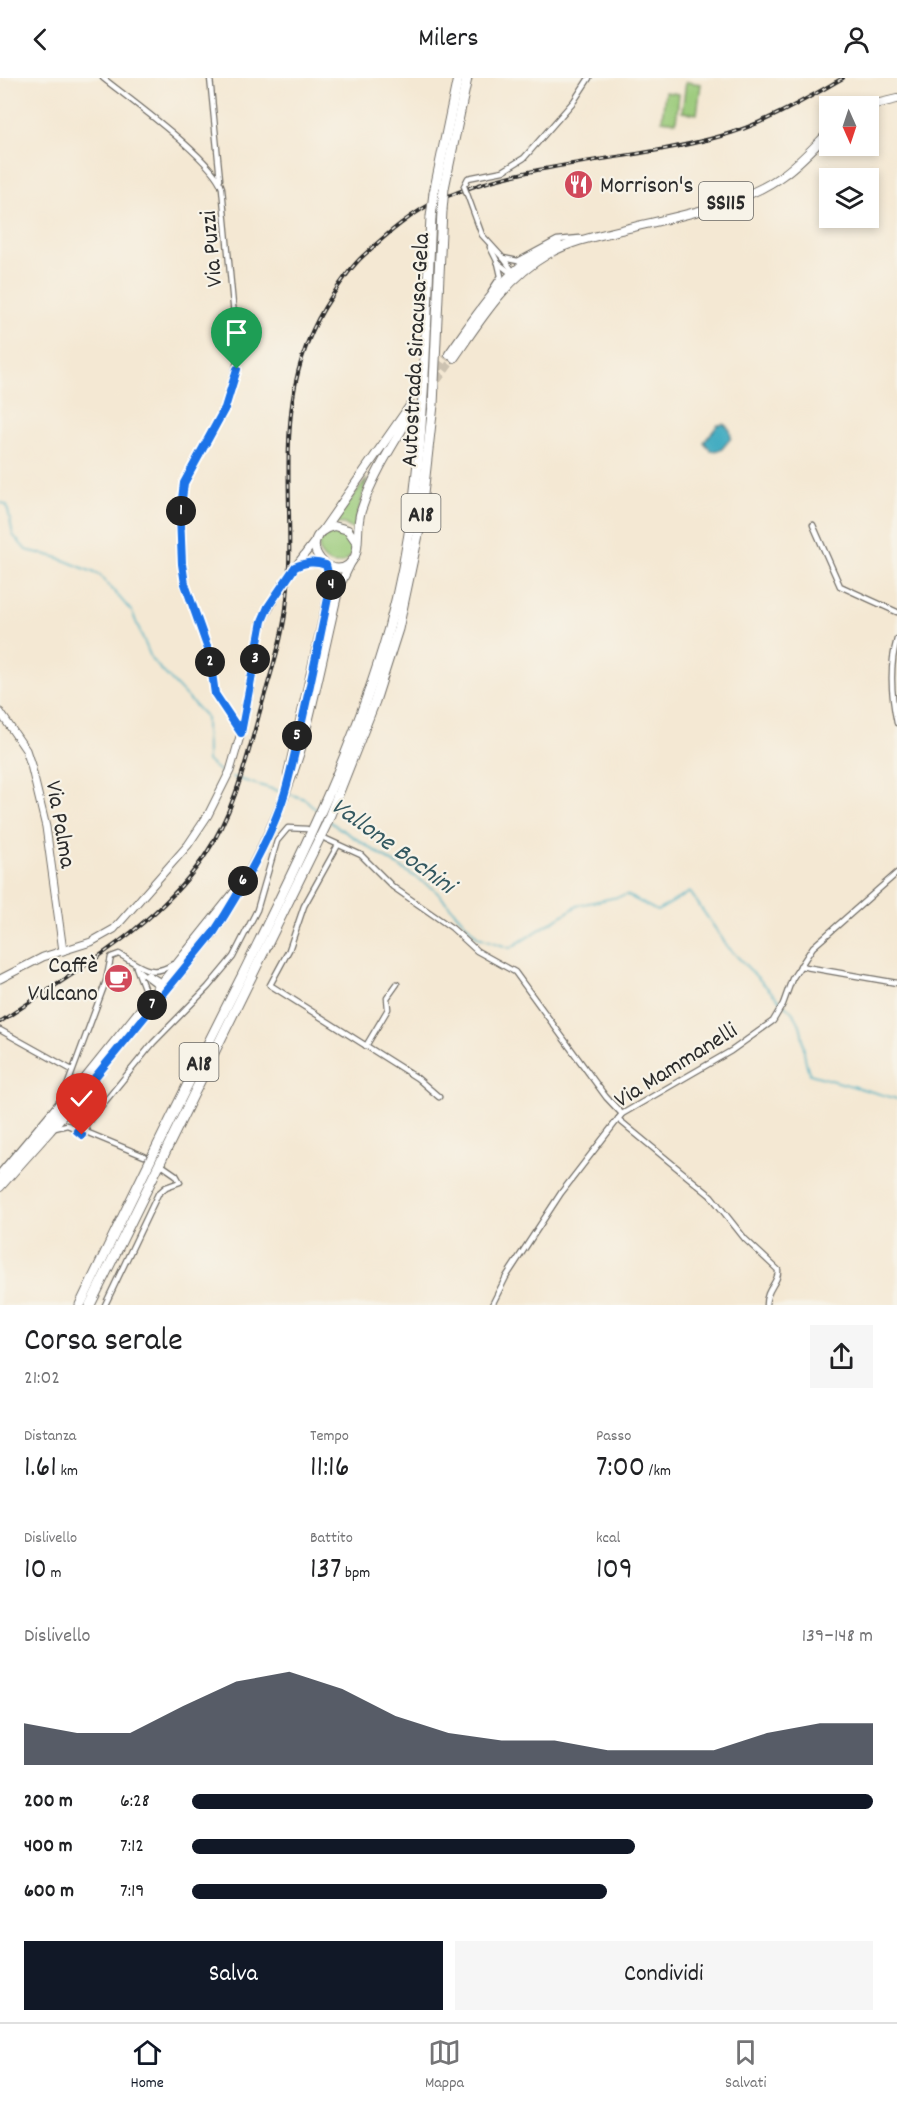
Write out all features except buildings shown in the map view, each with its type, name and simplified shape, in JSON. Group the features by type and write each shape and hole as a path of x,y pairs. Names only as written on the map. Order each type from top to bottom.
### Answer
{"highway":[{"name":"Autostrada Siracusa-Gela","path":"332,801 389,627 411,529 424,404 431,217 458,78"},
{"name":"Autostrada Siracusa-Gela","path":"332,801 375,701 391,650 419,530 433,405 444,188 467,78"},
{"name":"A18","path":"90,1305 332,801"},
{"name":"A18","path":"80,1305 322,822"}],"main road":[{"path":"879,103 897,99"},
{"name":"SS115","path":"603,234 546,248 512,274 471,324 451,356 511,283 547,255 571,243 688,213 758,190 789,171 819,142"},
{"path":"0,979 43,957 105,935 128,916 188,845 208,815 230,771 241,733 262,621 295,567 412,409 371,481 360,514 356,553 339,587 304,738 259,852 214,932 139,1011 61,1113 50,1131 0,1187"},
{"path":"287,785 331,584 325,565 316,552 319,536 328,527 339,526 352,534 357,543"},
{"path":"295,567 308,562 336,568 351,562"},
{"name":"Via Palma","path":"0,712 26,750 31,765 46,828 63,951"},
{"path":"0,1178 78,1098 164,987 183,958 239,888"}],"street":[{"name":"Via Puzzi","path":"103,78 164,126 220,179 227,228 238,358 225,408 184,483 180,515 182,564 189,598 209,652 215,694 241,733"},
{"path":"210,78 220,179"},
{"path":"471,324 479,307 500,280 498,263 478,227 464,186 468,178 503,171 524,158 574,101 589,78"},
{"path":"503,258 518,261 558,240 580,238"},
{"path":"489,245 503,258 512,274"},
{"path":"483,316 512,274 547,255"},
{"path":"498,263 512,274"},
{"path":"813,525 840,586 897,612"},
{"path":"897,639 893,652 892,690 897,723"},
{"path":"81,1127 153,1042 208,987 233,957 259,903 277,841 288,828 307,829"},
{"path":"326,839 361,855 393,887 453,928 477,951 515,972 620,1117 711,1196 745,1239 778,1270 778,1278 767,1291 766,1305"},
{"path":"338,845 304,906 289,950 270,985 417,1078 439,1097"},
{"name":"Via Mammanelli","path":"492,1305 506,1277 561,1193 620,1117 731,1051 773,1021 800,966 813,947 897,873"},
{"path":"0,1172 59,1103 106,981 111,957 119,954 164,987"},
{"path":"137,968 161,970 183,958"},
{"path":"800,966 897,983"},
{"path":"137,968 144,991 139,1011"},
{"path":"366,1046 388,1009 387,998 397,984"},
{"path":"0,1030 72,1070"},
{"path":"78,1098 75,1114 81,1127"},
{"path":"61,1113 81,1127 144,1156"},
{"path":"50,1131 62,1125 81,1127"},
{"path":"105,1305 158,1194 166,1187 180,1182 176,1175 163,1166"}],"green space":[{"path":"686,82 701,84 697,114 682,112"},
{"path":"665,92 679,94 676,122 662,120"},
{"path":"367,479 354,530 344,524 332,523"},
{"path":"336,530 348,535 353,547 348,559 336,564 324,559 319,547 324,535"}],"water":[{"path":"724,424 730,430 731,438 721,450 711,451 704,442 718,425"}],"waterway":[{"name":"Vallone Bochini","path":"0,502 7,505 13,535 26,550 56,557 100,575 132,612 152,660 206,717 207,761 224,775"},
{"name":"Vallone Bochini","path":"232,777 282,792"},
{"name":"Vallone Bochini","path":"289,794 305,799 318,811"},
{"name":"Vallone Bochini","path":"330,822 434,889 478,937 510,948 579,905 627,895 657,911 690,892 728,947 781,1002"},
{"name":"Vallone Bochini","path":"785,1005 793,1013 801,1030 804,1055 810,1074 897,1099"}],"tunnel":[{"path":"409,407 449,354"},
{"path":"423,399 454,358"}],"railway":[{"path":"0,1022 110,948 161,906 184,883 204,857 224,821 245,764 276,656 286,608 289,567 289,448 291,409 298,371 311,333 332,296 354,265 421,209 476,185 546,169 687,145 721,136 769,118 843,78"}],"place":[{"name":"Morrison's","path":"579,184"},
{"name":"Caffè Vulcano","path":"119,978"}],"route":[{"path":"82,1135 77,1131 82,1125 75,1114 78,1098 132,1029 214,932 232,904 259,852 287,785 331,584 326,565 314,562 302,563 295,567 268,607 262,621 241,733 221,706 212,684 209,652 185,584 180,515 184,483 195,459 225,408 237,369"}]}
